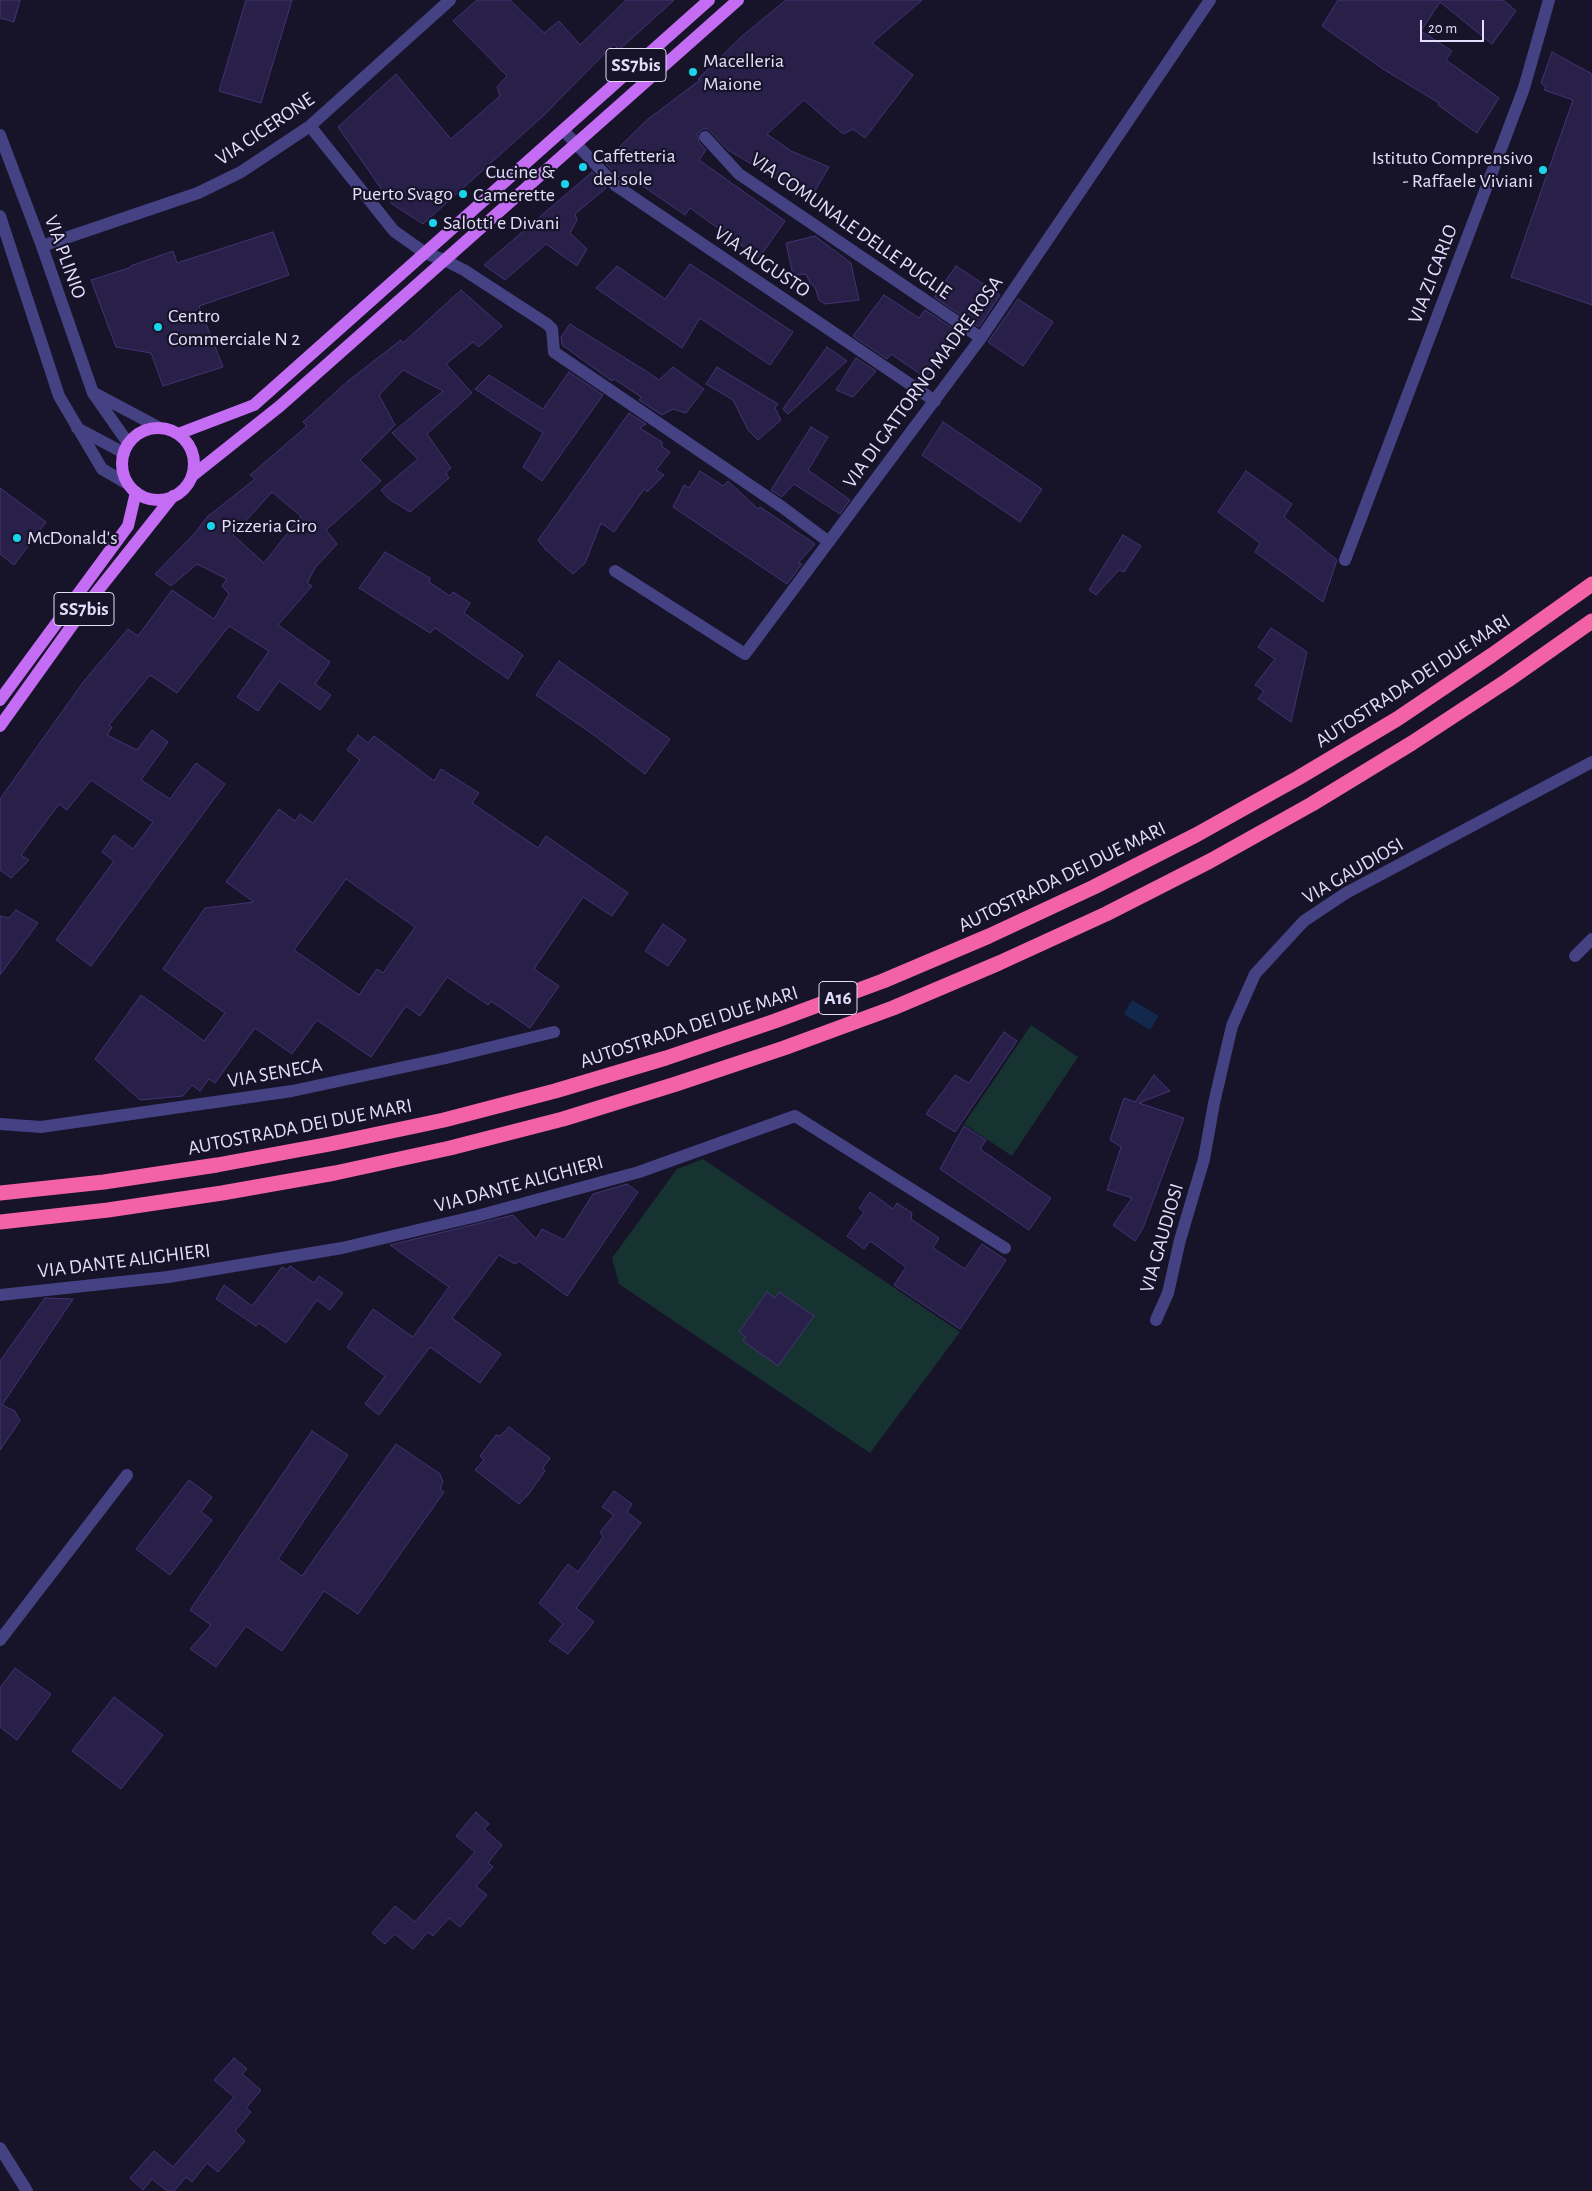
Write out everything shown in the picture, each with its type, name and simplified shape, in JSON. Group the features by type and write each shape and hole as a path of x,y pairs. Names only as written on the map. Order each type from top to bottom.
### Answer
{"highway":[{"name":"AUTOSTRADA DEI DUE MARI","path":"0,1193 104,1182 217,1165 444,1120 555,1091 666,1058 775,1021 883,981 989,936 1094,887 1196,835 1298,778 1405,714 1592,584"},
{"name":"A16","path":"0,1222 108,1210 222,1193 450,1148 563,1119 666,1087 784,1048 893,1008 999,963 1106,914 1210,861 1278,823 1420,738 1508,680 1592,621"}],"main road":[{"name":"SS7bis","path":"178,434 254,405 709,0"},
{"name":"SS7bis","path":"0,726 88,603 173,496 187,484 192,476 280,406 738,0"},
{"path":"126,448 137,435 148,429 160,428 178,434 187,442 192,453 194,464 192,476"},
{"name":"SS7bis","path":"0,700 128,526 132,488 124,474 126,448"},
{"path":"132,488 154,499 164,499 173,496"}],"street":[{"name":"VIA CICERONE","path":"42,246 198,192 241,172 310,126 450,0"},
{"name":"VIA DI GATTORNO MADRE ROSA","path":"615,572 745,654 981,338 1210,0"},
{"name":"VIA ZI CARLO","path":"1345,560 1524,88 1549,0"},
{"path":"310,126 394,232 425,253 444,260 547,324 552,330 554,352 564,360 782,507 829,542"},
{"path":"563,130 575,144"},
{"name":"VIA PLINIO","path":"0,135 42,246 93,392 126,448"},
{"name":"VIA COMUNALE DELLE PUGLIE","path":"705,137 739,174 981,338"},
{"name":"VIA AUGUSTO","path":"575,144 615,185 935,402"},
{"path":"0,216 59,396 102,469 132,488"},
{"path":"93,392 160,428"},
{"path":"77,428 126,448"},
{"name":"VIA GAUDIOSI","path":"1156,1320 1168,1293 1180,1240 1204,1159 1214,1103 1232,1026 1255,974 1304,921 1346,893 1592,762"},
{"path":"1574,956 1592,939"},
{"name":"VIA SENECA","path":"0,1124 41,1127 292,1091 446,1058 554,1032"},
{"name":"VIA DANTE ALIGHIERI","path":"0,1295 168,1277 342,1248 477,1216 639,1172 796,1116 1005,1248"},
{"path":"0,1640 127,1475"},
{"path":"0,2148 26,2191"}],"green space":[{"path":"1031,1025 1078,1057 1012,1156 964,1124"},
{"path":"703,1159 960,1332 870,1453 619,1284 612,1258 677,1169"}],"water":[{"path":"1132,1000 1159,1016 1150,1030 1124,1014"}],"building":[{"path":"0,0 20,0 14,22 0,18"},
{"path":"246,0 292,0 261,103 219,91"},
{"path":"477,0 510,0 544,33 559,21 580,45 626,0 674,0 619,50 614,44 543,116 423,224 392,204 338,127 396,74 451,139 500,96 497,87 507,76 453,21"},
{"path":"786,0 922,0 872,43 913,75 865,138 853,129 843,134 804,100 767,134 791,151 829,167 810,199 728,150 708,129 703,129 697,134 699,142 706,150 699,160 785,221 759,258 690,208 685,215 624,173 619,177 604,162 647,120 700,80 698,79 741,37"},
{"path":"1338,0 1503,0 1516,11 1492,44 1440,2 1421,31 1452,51 1446,60 1499,98 1477,133 1438,105 1439,103 1383,69 1322,26"},
{"path":"1552,52 1592,74 1592,305 1511,277 1573,100 1544,90 1546,87 1541,83"},
{"path":"592,172 606,188 575,214 577,220 570,233 587,249 577,266 546,244 505,280 484,265"},
{"name":"Centro Commerciale N 2","path":"273,232 289,275 199,306 223,367 163,386 151,353 116,347 91,280 173,251 177,263"},
{"path":"815,236 851,263 859,300 825,304 819,300 815,287 810,283 806,274 793,275 786,243"},
{"path":"690,264 793,332 770,365 700,318 682,348 596,288 617,266 665,299"},
{"path":"956,266 1000,295 979,327 934,297"},
{"path":"461,290 502,326 479,347 473,342 446,364 472,393 427,434 451,468 446,473 449,478 410,512 389,499 381,490 418,459 392,433 443,391 403,370 379,395 395,425 360,460 381,481 326,530 337,544 315,568 307,583 312,586 278,625 330,662 315,684 331,695 320,710 279,681 258,711 237,697 269,651 229,626 177,693 150,675 109,725 112,727 107,735 137,750 152,730 168,742 141,780 170,799 196,763 225,784 91,966 56,940 114,861 102,852 114,835 133,849 153,822 91,780 67,810 59,804 21,855 29,860 11,878 0,870 0,799 84,681 128,629 138,636 172,590 214,619 229,594 222,586 227,579 197,564 171,586 155,574 195,533 207,517 255,479 250,475 307,426 303,422 348,381 401,340 403,343","holes":["272,492 301,516 264,563 233,535"]},
{"path":"884,295 919,318 925,310 963,335 944,360 938,358 926,378 891,354 887,359 853,336"},
{"path":"1018,299 1053,322 1023,366 988,342"},
{"path":"570,324 659,380 673,367 704,389 686,413 673,409 662,415 639,400 641,397 614,379 612,381 562,345 561,337"},
{"path":"827,347 847,361 788,414 783,409"},
{"path":"856,358 876,371 853,397 836,390"},
{"path":"717,367 778,404 775,408 781,420 758,440 748,430 733,400 706,384"},
{"path":"569,372 603,395 542,481 523,467 543,433 475,389 489,375 543,409"},
{"path":"629,413 646,424 640,428 662,442 662,447 670,452 656,470 664,475 647,492 644,489 614,532 601,523 585,563 573,574 545,549 538,540"},
{"path":"943,422 1042,489 1020,522 922,455"},
{"path":"811,427 828,437 808,470 850,500 840,514 794,484 782,497 771,490"},
{"path":"700,471 723,486 728,481 758,509 760,507 815,544 798,563 802,564 787,584 673,507 684,485 689,488"},
{"path":"1246,471 1292,504 1284,517 1337,560 1323,602 1255,552 1260,543 1218,512"},
{"name":"McDonald's","path":"0,488 46,522 14,565 0,554"},
{"path":"1123,535 1141,546 1124,572 1119,570 1096,595 1089,590"},
{"path":"385,552 430,578 429,582 450,596 453,592 470,603 464,613 523,655 508,679 435,628 430,633 359,588"},
{"path":"1271,628 1307,652 1291,722 1258,699 1264,691 1255,685 1275,659 1258,647"},
{"path":"559,661 670,739 645,774 594,735 536,695"},
{"path":"358,735 368,743 374,736 434,781 441,769 479,793 472,803 538,848 546,836 628,893 612,916 583,897 534,969 559,986 530,1028 491,1001 488,1005 447,977 420,1016 406,1006 371,1057 317,1020 292,1054 255,1028 215,1083 209,1079 200,1091 192,1085 183,1096 140,1100 95,1059 141,995 204,1041 225,1013 163,969 205,908 254,902 226,882 279,809 295,821 300,814 313,823 360,760 347,750","holes":["346,879 415,927 383,973 377,969 359,995 294,950"]},
{"path":"16,910 38,923 0,975 0,916 9,918"},
{"path":"663,924 686,940 668,966 645,951"},
{"path":"1004,1032 1017,1041 955,1132 926,1114 955,1075 969,1083"},
{"path":"1154,1075 1170,1091 1139,1103 1184,1118 1143,1228 1135,1241 1113,1225 1132,1198 1107,1190 1121,1147 1110,1140 1124,1098 1135,1102"},
{"path":"964,1126 986,1140 980,1149 1051,1198 1029,1230 940,1169"},
{"path":"627,1184 638,1192 567,1296 519,1261 515,1264 499,1255 452,1318 501,1354 480,1383 430,1347 379,1415 365,1404 385,1376 347,1347 373,1309 413,1337 449,1287 390,1245 513,1215 536,1239 542,1229 564,1240 593,1194"},
{"path":"870,1192 893,1209 897,1203 912,1213 911,1219 939,1238 933,1248 965,1269 982,1244 1006,1260 960,1329 894,1285 906,1267 870,1241 864,1249 847,1236 864,1212 859,1208"},
{"path":"290,1266 314,1283 319,1276 343,1293 330,1310 317,1300 286,1343 259,1323 256,1326 216,1299 224,1285 252,1306 282,1267 287,1270"},
{"path":"767,1292 775,1298 779,1292 814,1316 778,1366 743,1341 746,1337 739,1332"},
{"path":"45,1298 73,1299 2,1405 15,1411 20,1421 0,1450 0,1361"},
{"path":"509,1427 550,1458 543,1468 545,1471 519,1504 475,1470 484,1460 480,1456 496,1435 500,1436"},
{"path":"312,1431 348,1455 278,1559 302,1576 396,1444 440,1474 443,1482 440,1489 444,1492 358,1614 324,1591 282,1651 246,1626 216,1667 190,1649 211,1625 190,1610"},
{"path":"189,1480 212,1497 201,1512 212,1520 170,1575 136,1549"},
{"path":"614,1491 632,1504 627,1512 641,1523 576,1608 594,1622 568,1654 549,1641 563,1624 539,1603 568,1564 578,1572 603,1537 600,1532 614,1515 602,1507"},
{"path":"15,1668 51,1694 17,1740 0,1727 0,1688"},
{"path":"114,1697 163,1735 121,1789 72,1751"},
{"path":"476,1812 489,1824 484,1829 502,1845 488,1863 493,1867 476,1886 487,1895 460,1927 449,1918 433,1936 428,1932 413,1949 395,1934 385,1944 372,1933 395,1906 415,1922 475,1852 456,1836"},
{"path":"234,2058 247,2069 242,2074 261,2090 246,2108 251,2112 235,2131 245,2141 218,2172 207,2163 192,2182 186,2177 174,2191 167,2191 152,2179 143,2190 130,2178 154,2151 173,2167 234,2097 214,2080"}],"place":[{"name":"Macelleria Maione","path":"693,72"},
{"name":"Caffetteria del sole","path":"583,167"},
{"name":"Istituto Comprensivo - Raffaele Viviani","path":"1543,170"},
{"name":"Cucine & Camerette","path":"565,184"},
{"name":"Puerto Svago","path":"463,194"},
{"name":"Salotti e Divani","path":"433,223"},
{"name":"Centro Commerciale N 2","path":"158,327"},
{"name":"Pizzeria Ciro","path":"211,526"},
{"name":"McDonald's","path":"17,538"}]}
